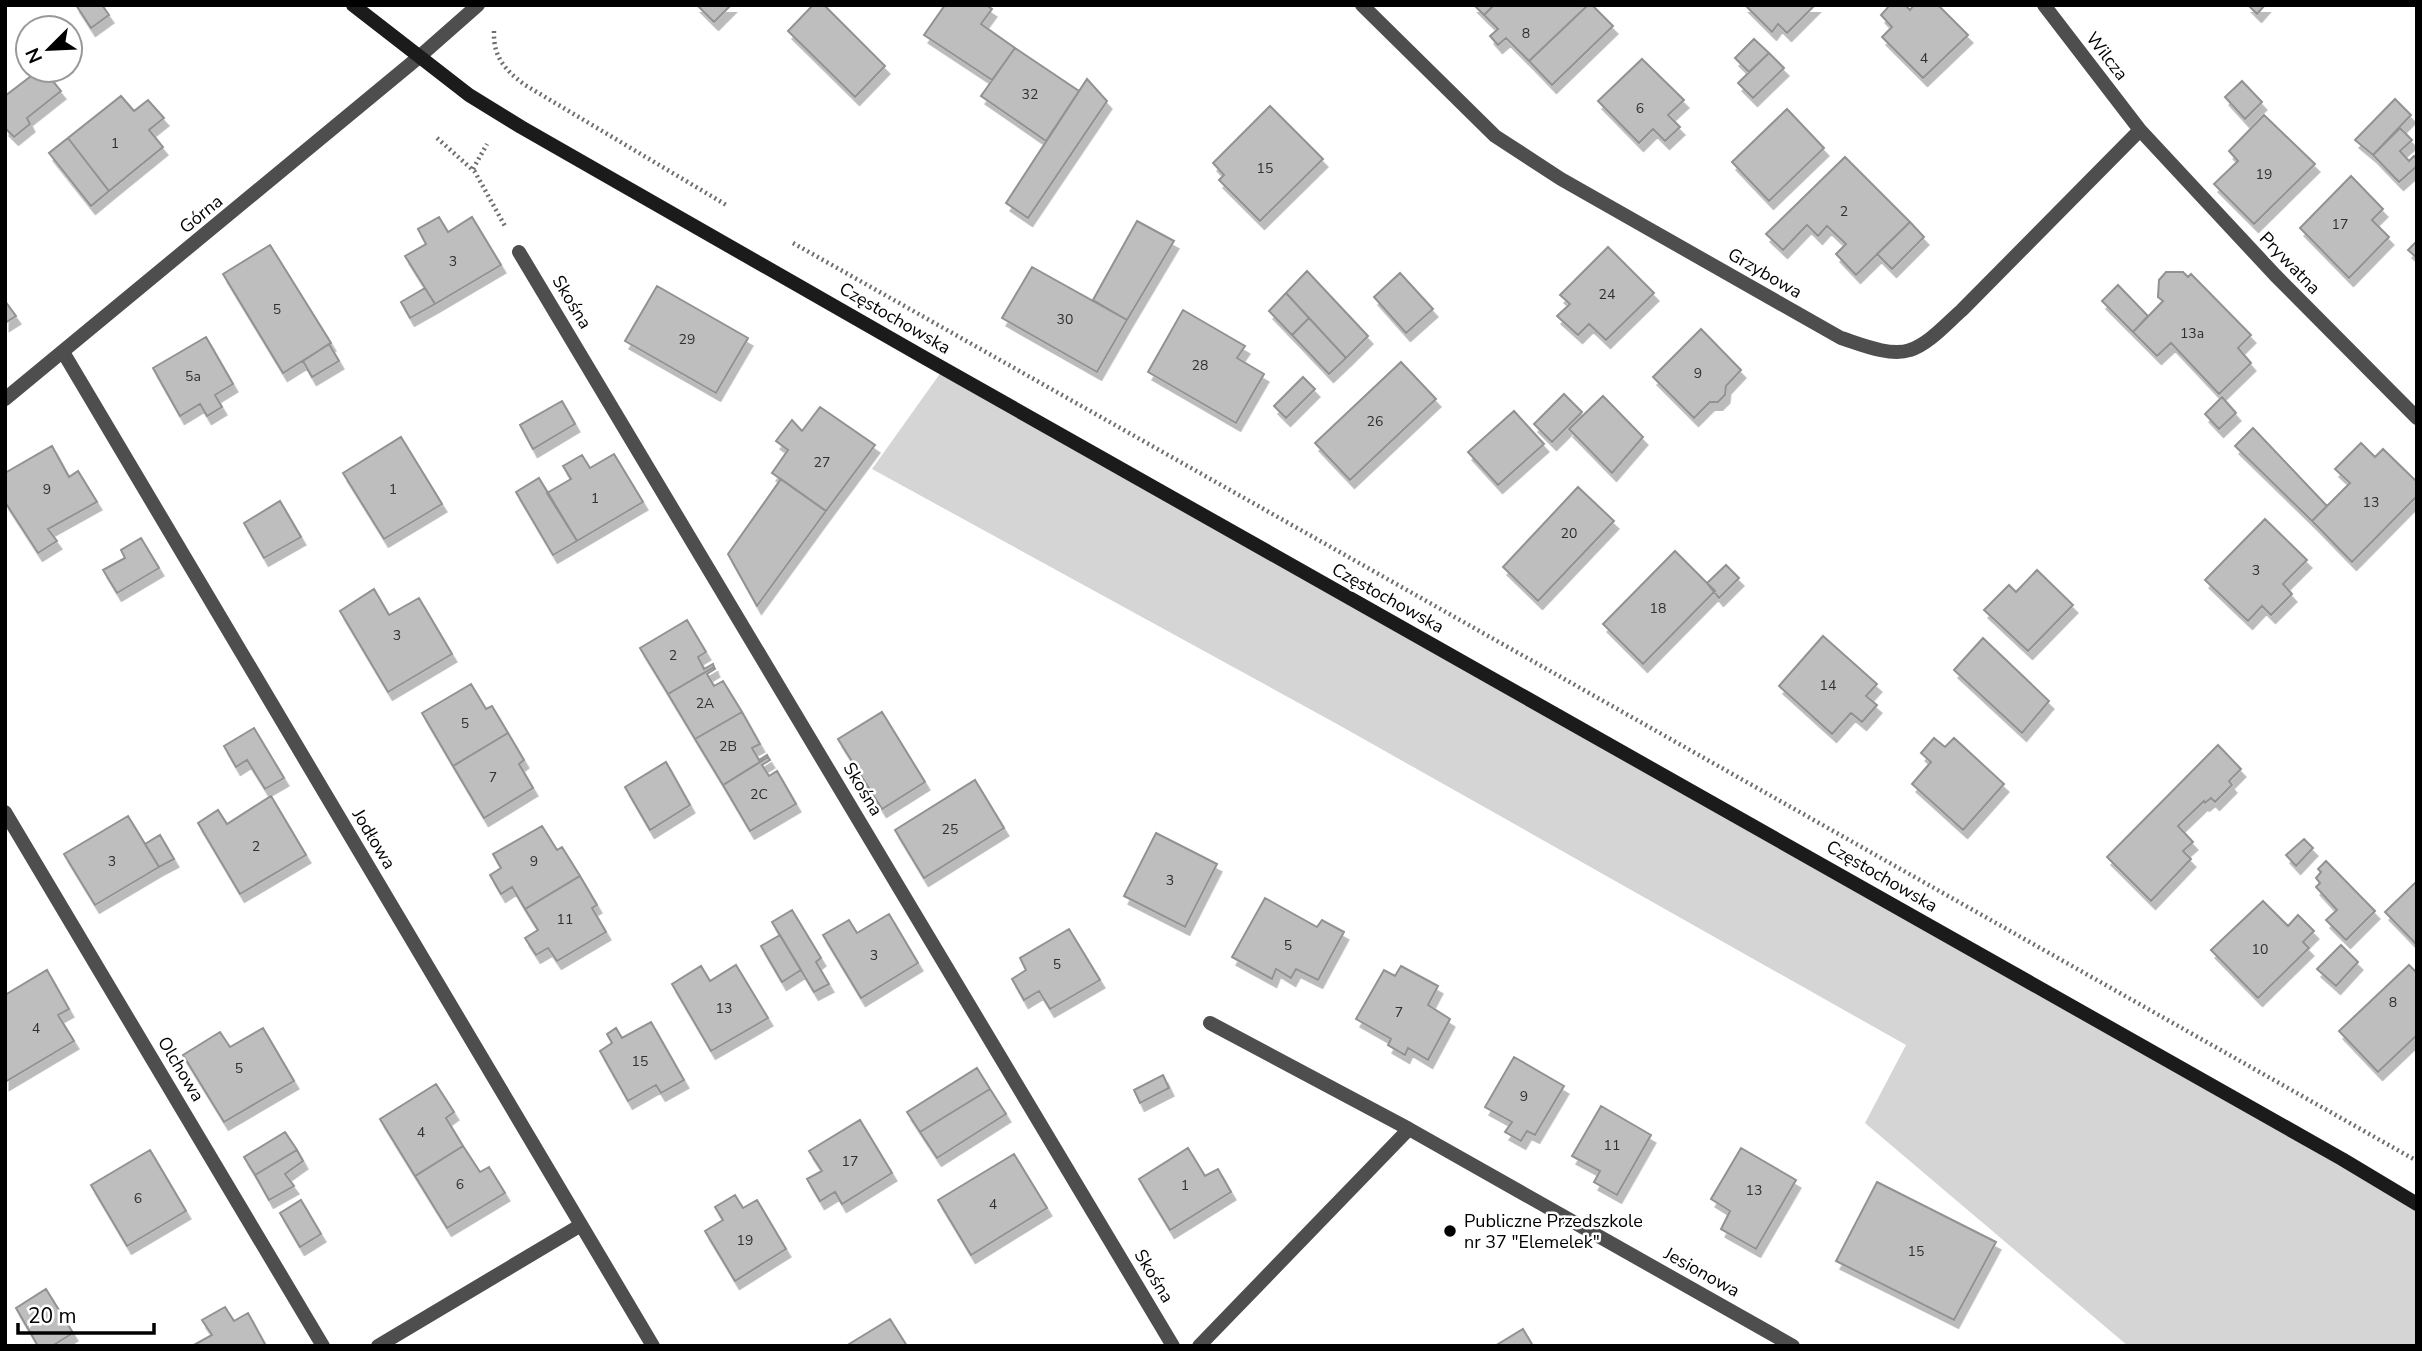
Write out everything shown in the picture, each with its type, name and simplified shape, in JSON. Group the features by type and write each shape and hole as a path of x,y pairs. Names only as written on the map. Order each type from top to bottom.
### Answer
{"main road":[{"name":"Częstochowska","path":"354,5 470,95 556,147 2414,1198"}],"street":[{"name":"Górna","path":"5,399 419,57 478,5"},
{"name":"Grzybowa","path":"1362,5 1495,136 1561,179 1841,338 1880,351 1909,351 1931,337 1962,310 2140,130"},
{"name":"Wilcza","path":"2044,5 2140,130"},
{"name":"Prywatna","path":"2140,130 2275,275 2417,418"},
{"name":"Skośna","path":"519,252 1173,1346"},
{"name":"Jodłowa","path":"63,352 653,1346"},
{"name":"Olchowa","path":"5,813 323,1346"},
{"name":"Jesionowa","path":"1210,1023 1409,1129 1793,1346"},
{"path":"1199,1346 1409,1129"},
{"path":"378,1346 581,1226"}],"path":[{"path":"495,25 494,45 507,72 604,134 730,207"},
{"path":"437,138 473,169 519,252"},
{"path":"473,169 487,144"},
{"path":"788,240 2417,1161"}],"shaded area":[{"path":"944,368 2417,1204 2417,1346 2128,1346 1865,1123 1906,1045 1337,724 872,469"}],"building":[{"path":"76,5 102,5 109,15 91,28"},
{"path":"697,5 731,5 714,22"},
{"path":"813,5 824,5 885,66 855,97 788,31"},
{"path":"945,5 986,5 992,9 981,24 1015,48 992,80 924,35"},
{"path":"1474,5 1494,5 1484,15"},
{"path":"1494,5 1588,5 1529,61 1506,38 1498,45 1490,36 1498,29 1484,15"},
{"path":"1588,5 1592,5 1613,26 1552,85 1529,61"},
{"path":"1745,5 1815,5 1787,33 1778,24 1772,32"},
{"path":"1890,5 1905,5 1910,10 1914,5 1938,5 1968,35 1923,78 1882,37 1892,27 1881,15"},
{"path":"2248,5 2265,5 2257,14"},
{"path":"1754,39 1769,53 1749,72 1735,58"},
{"path":"1015,48 1079,91 1046,141 981,96"},
{"path":"1769,53 1784,68 1753,98 1738,83"},
{"path":"1642,59 1684,100 1668,115 1680,127 1665,141 1653,129 1639,143 1598,101"},
{"path":"1087,79 1107,101 1028,218 1006,203"},
{"path":"2242,81 2262,102 2245,119 2225,97"},
{"path":"21,84 55,84 61,91 27,118 30,124 14,137 5,128 5,96"},
{"path":"121,96 134,111 148,100 164,118 149,130 163,147 109,191 68,138"},
{"path":"2395,99 2411,115 2373,155 2355,140"},
{"path":"1270,106 1323,159 1260,221 1219,180 1224,175 1213,163"},
{"path":"1787,109 1824,148 1769,201 1732,162"},
{"path":"2264,115 2315,164 2254,224 2214,184 2238,161 2229,151"},
{"path":"2400,128 2412,140 2400,151 2409,161 2414,156 2417,166 2399,182 2373,155"},
{"path":"68,138 109,191 91,206 49,153"},
{"path":"1845,157 1910,222 1856,275 1836,254 1846,244 1827,226 1818,236 1807,225 1783,250 1766,234"},
{"path":"2351,176 2383,209 2372,220 2389,237 2349,278 2300,228"},
{"path":"439,217 448,232 472,217 501,265 435,304 405,256 426,244 418,229"},
{"path":"1137,221 1174,241 1127,320 1093,300"},
{"path":"1910,222 1924,237 1892,269 1877,254"},
{"path":"2417,241 2417,258 2408,250"},
{"path":"270,245 331,343 283,373 223,274"},
{"path":"1608,247 1654,293 1606,340 1589,324 1578,335 1557,316 1570,304 1560,295"},
{"path":"1032,267 1127,320 1097,372 1002,318"},
{"path":"1307,271 1368,336 1346,358 1286,293"},
{"path":"2166,272 2183,272 2188,277 2191,274 2251,335 2238,348 2251,363 2219,394 2171,343 2157,356 2133,332 2163,301 2158,297 2159,280"},
{"path":"1400,273 1433,309 1406,333 1374,297"},
{"path":"2118,285 2148,316 2133,332 2102,301"},
{"path":"657,286 748,338 716,393 625,341"},
{"path":"425,288 435,304 410,318 401,302"},
{"path":"1286,293 1309,318 1292,335 1269,311"},
{"path":"5,301 16,316 5,323"},
{"path":"1183,310 1245,346 1237,358 1264,374 1236,423 1148,372"},
{"path":"1309,318 1346,358 1329,374 1292,335"},
{"path":"1701,329 1741,370 1726,386 1725,395 1718,402 1710,402 1694,418 1653,377"},
{"path":"206,337 233,384 215,395 222,407 207,416 200,404 180,416 153,368"},
{"path":"329,344 339,361 312,377 303,361"},
{"path":"1401,362 1436,399 1350,480 1315,443"},
{"path":"1303,377 1315,389 1286,418 1274,406"},
{"path":"1564,394 1582,412 1552,442 1534,424"},
{"path":"1603,396 1643,437 1612,473 1569,429"},
{"path":"2222,397 2236,413 2219,429 2205,414"},
{"path":"562,401 575,424 533,449 520,425"},
{"path":"820,407 875,445 826,511 772,473 788,450 776,441 792,420 802,431"},
{"path":"1514,411 1544,444 1498,485 1468,452"},
{"path":"2253,428 2327,506 2312,521 2235,446"},
{"path":"401,437 442,504 384,539 343,473"},
{"path":"2361,443 2375,457 2383,449 2417,482 2417,496 2352,562 2312,521 2350,483 2335,469"},
{"path":"52,446 69,477 78,471 97,502 48,529 57,541 38,553 5,502 5,473"},
{"path":"614,454 643,502 577,541 547,493 571,479 563,466 582,455 590,468"},
{"path":"539,478 577,541 553,555 516,492"},
{"path":"781,479 826,511 757,606 728,554"},
{"path":"1578,487 1614,521 1538,601 1503,567"},
{"path":"280,501 301,537 264,558 244,523"},
{"path":"2265,519 2307,560 2283,584 2292,594 2271,615 2262,606 2248,621 2205,580"},
{"path":"141,538 159,568 117,593 103,570 125,558 121,550"},
{"path":"1675,551 1715,591 1643,664 1603,624"},
{"path":"1726,565 1739,578 1719,598 1707,583"},
{"path":"2037,570 2073,605 2028,651 1984,610 2009,585 2016,592"},
{"path":"374,589 389,615 419,598 452,654 388,692 340,611"},
{"path":"687,620 706,652 698,657 704,669 713,664 714,667 668,694 640,648"},
{"path":"1823,636 1877,684 1866,696 1877,705 1862,722 1851,713 1832,734 1779,686"},
{"path":"1983,638 2049,701 2022,733 1954,670"},
{"path":"714,667 715,669 707,674 714,686 723,681 742,712 695,739 668,694"},
{"path":"471,684 486,709 492,706 508,733 453,766 422,713"},
{"path":"742,712 760,744 752,748 759,760 767,755 768,757 723,785 695,739"},
{"path":"882,712 925,782 882,809 838,739"},
{"path":"254,728 284,778 265,789 247,760 236,767 224,746"},
{"path":"508,733 524,760 519,764 533,788 484,818 453,766"},
{"path":"1934,738 1945,747 1954,738 2004,784 1963,830 1912,784 1931,762 1921,753"},
{"path":"2218,745 2241,769 2229,781 2232,785 2215,802 2211,798 2205,803 2204,801 2178,826 2193,842 2183,851 2191,859 2151,901 2107,857"},
{"path":"768,757 770,760 762,765 769,776 777,771 796,804 750,831 723,785"},
{"path":"666,762 690,805 650,830 625,787"},
{"path":"975,780 1004,828 924,878 895,830"},
{"path":"271,796 306,855 240,894 198,823 218,810 227,824"},
{"path":"128,816 159,867 95,905 64,854"},
{"path":"542,826 557,850 562,847 580,876 525,909 512,887 501,894 490,875 501,868 493,854"},
{"path":"1156,833 1217,864 1185,927 1124,896"},
{"path":"160,835 174,859 159,867 145,844"},
{"path":"2304,839 2313,848 2296,866 2286,855"},
{"path":"2326,861 2375,911 2346,940 2326,920 2337,910 2316,887 2320,883 2316,878 2321,872 2318,869"},
{"path":"580,876 597,905 592,908 606,932 557,961 548,948 536,955 525,938 538,930 525,909"},
{"path":"2417,882 2417,945 2385,912"},
{"path":"1265,898 1317,927 1322,920 1344,932 1318,980 1296,969 1291,978 1276,969 1272,979 1232,957"},
{"path":"2263,901 2288,926 2298,915 2314,931 2303,942 2309,948 2258,998 2211,950"},
{"path":"792,910 821,958 816,962 829,984 814,992 772,922"},
{"path":"889,914 918,963 861,998 823,935 849,920 857,933"},
{"path":"1069,929 1100,980 1050,1009 1039,991 1024,1000 1012,979 1026,970 1020,958"},
{"path":"780,935 801,970 782,982 761,946"},
{"path":"2341,945 2358,962 2336,986 2317,969"},
{"path":"736,965 768,1018 711,1051 672,984 701,966 710,981"},
{"path":"2409,965 2417,973 2417,1035 2378,1072 2339,1031"},
{"path":"1401,966 1438,986 1428,1005 1450,1019 1428,1060 1408,1048 1405,1055 1388,1045 1391,1039 1356,1019 1384,970 1395,976"},
{"path":"47,970 69,1009 58,1015 74,1041 5,1082 5,995"},
{"path":"651,1022 684,1080 661,1093 656,1085 628,1101 600,1051 612,1043 607,1034 616,1028 622,1038"},
{"path":"263,1028 294,1081 224,1122 183,1055 220,1032 230,1047"},
{"path":"1514,1057 1564,1086 1535,1135 1527,1131 1521,1141 1505,1132 1512,1122 1485,1107"},
{"path":"977,1068 990,1089 920,1132 907,1112"},
{"path":"1163,1075 1169,1088 1140,1103 1134,1090"},
{"path":"436,1084 454,1112 446,1118 463,1146 415,1176 380,1119"},
{"path":"990,1089 1006,1114 937,1158 920,1132"},
{"path":"1601,1106 1651,1135 1617,1195 1594,1182 1600,1171 1572,1156"},
{"path":"860,1120 892,1173 842,1204 835,1192 820,1201 807,1179 822,1171 809,1151"},
{"path":"285,1132 297,1150 255,1175 244,1157"},
{"path":"463,1146 480,1172 489,1167 505,1193 447,1228 415,1176"},
{"path":"1188,1148 1205,1176 1218,1169 1231,1192 1170,1230 1139,1179"},
{"path":"1741,1148 1796,1180 1756,1249 1721,1229 1730,1211 1711,1199"},
{"path":"150,1150 186,1211 127,1246 91,1185"},
{"path":"297,1150 303,1161 285,1174 294,1186 269,1200 255,1175"},
{"path":"1014,1154 1047,1208 971,1255 938,1200"},
{"path":"1877,1182 1996,1242 1954,1320 1836,1261"},
{"path":"735,1195 743,1208 757,1200 786,1249 735,1281 705,1231 723,1220 715,1207"},
{"path":"301,1200 321,1234 300,1247 280,1213"},
{"path":"46,1289 73,1333 52,1346 38,1346 16,1308"},
{"path":"225,1307 234,1321 248,1313 266,1346 192,1346 212,1335 202,1320"},
{"path":"890,1319 907,1346 846,1346"},
{"path":"1523,1329 1533,1346 1495,1346"}],"place":[{"name":"Publiczne Przedszkole nr 37 \"Elemelek\"","path":"1450,1231"}]}
